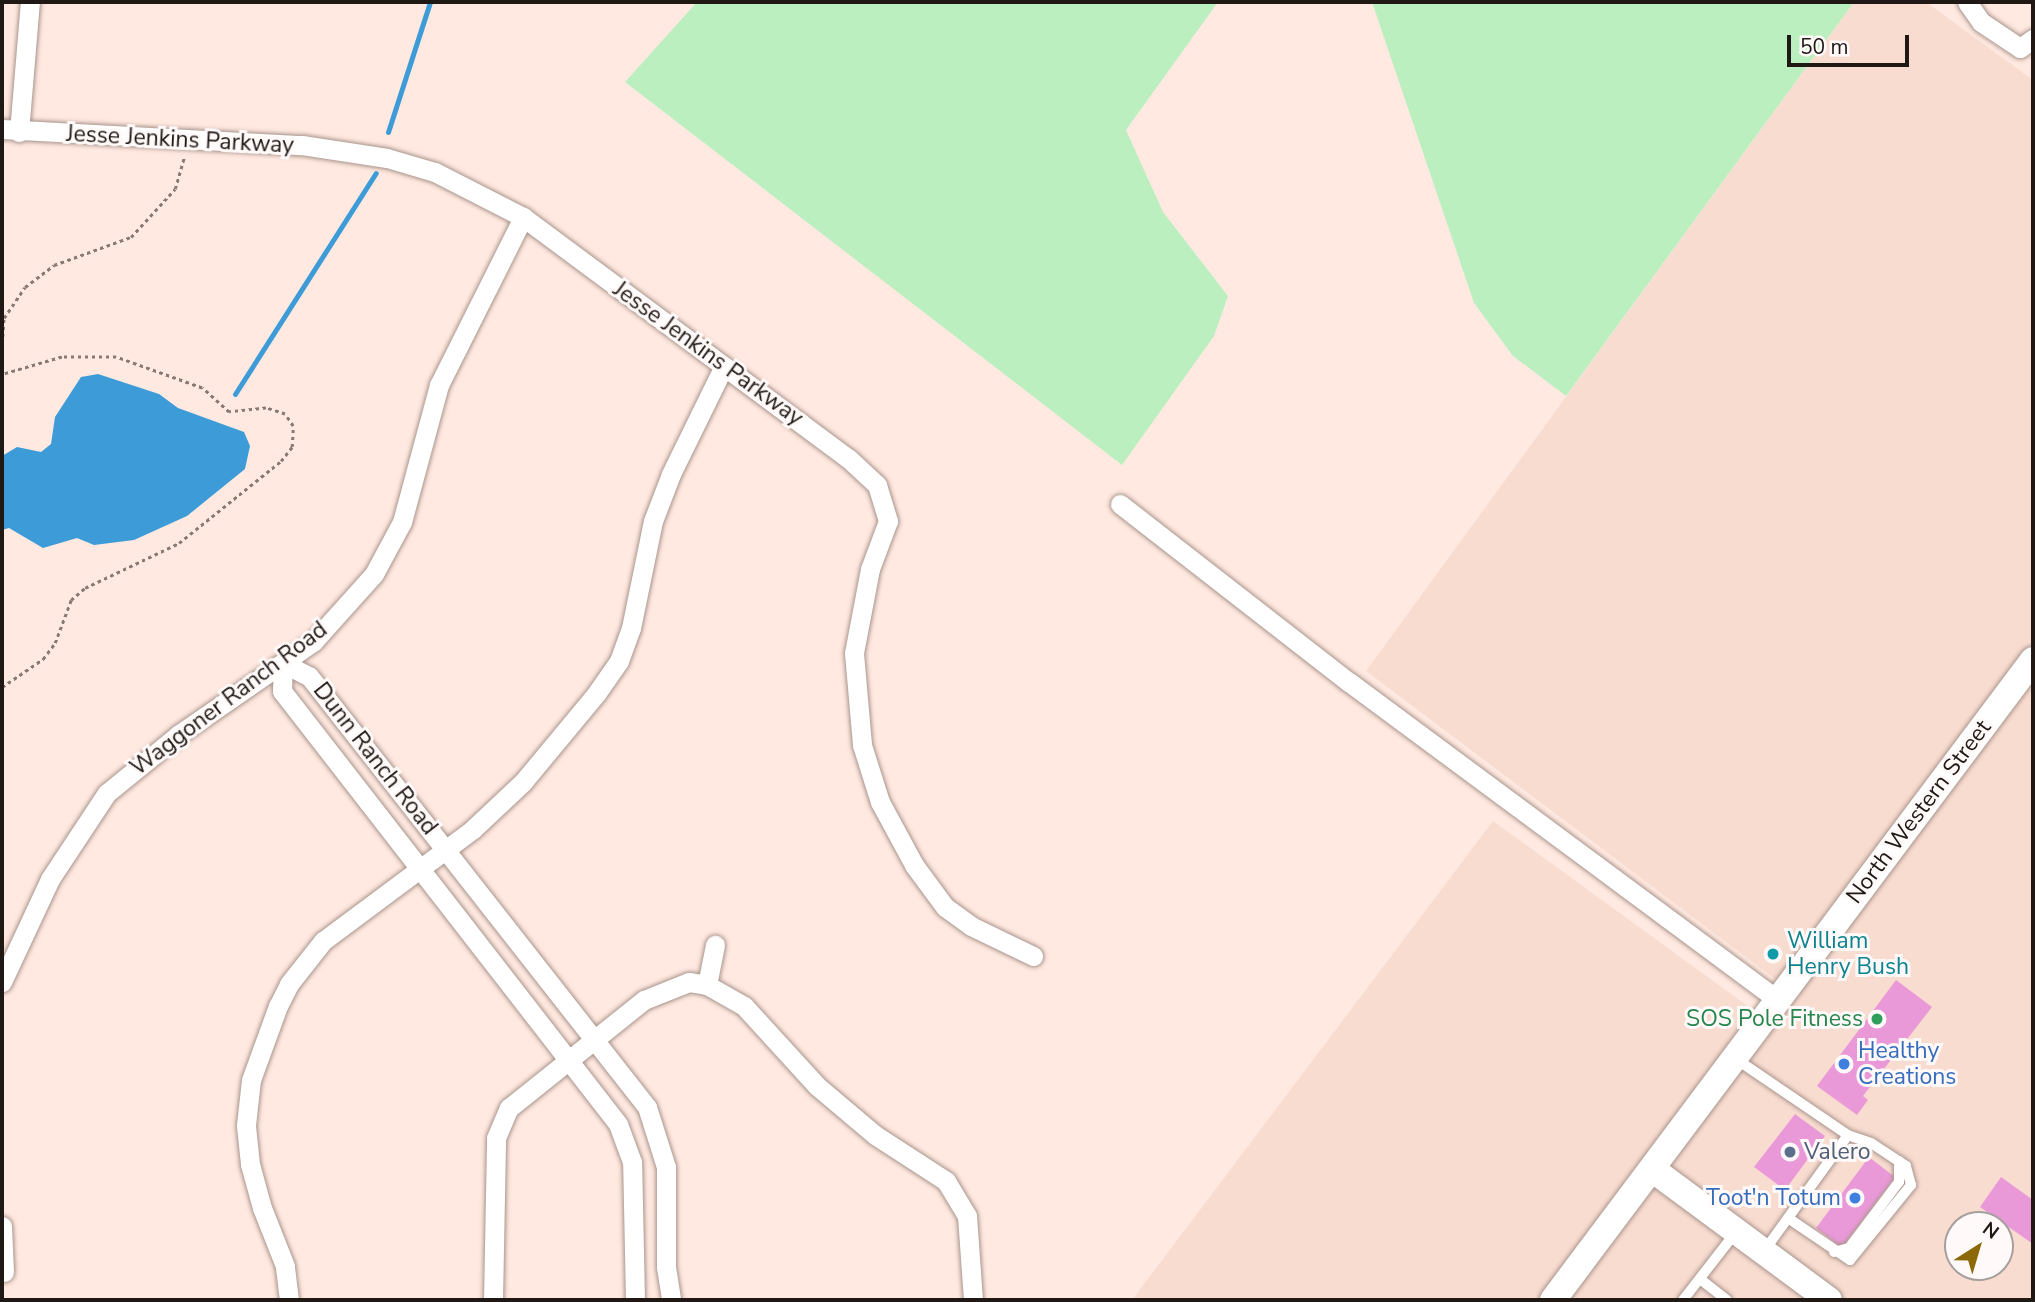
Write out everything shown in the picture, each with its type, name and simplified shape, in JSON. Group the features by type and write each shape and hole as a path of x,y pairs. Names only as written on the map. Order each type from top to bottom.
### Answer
{"main road":[{"name":"North Western Street","path":"1553,1300 2033,660"},
{"path":"1652,1169 1829,1300"}],"street":[{"path":"10,131 30,2"},
{"path":"1967,2 1981,22 2020,48 2033,39"},
{"name":"Jesse Jenkins Parkway","path":"10,131 302,145 387,158 435,172 523,217 724,366 877,485 888,521 856,626 854,679 862,745 880,802 914,865 945,907 971,926 1033,956"},
{"name":"Waggoner Ranch Road","path":"2,982 50,879 107,793 177,735 313,642 355,599 385,556 401,522 439,385 523,217"},
{"path":"289,1300 285,1266 262,1208 250,1164 246,1125 251,1080 262,1044 289,984 316,948 446,849 523,782 583,711 619,661 631,628 653,521 685,442 724,366"},
{"path":"1120,504 1349,682 1778,1000"},
{"name":"Dunn Ranch Road","path":"635,1300 632,1162 618,1124 583,1048 446,849 309,676 283,663 282,691 420,869 583,1048 647,1107 658,1133 666,1167 666,1267 671,1300"},
{"path":"707,985 715,945"},
{"path":"493,1300 499,1129 517,1100 583,1048 657,992 689,982 707,985 744,1006 817,1086 875,1135 955,1190 969,1227 973,1300"},
{"path":"2,1226 4,1272"}],"lane":[{"path":"1735,1058 1827,1125 1871,1143 1899,1161 1899,1182 1849,1248 1834,1252 1788,1218"},
{"path":"1763,1251 1848,1135"},
{"path":"1683,1300 1736,1231"},
{"path":"1700,1279 1727,1300"}],"path":[{"path":"2,344 4,318 25,287 54,265 131,237 175,190 184,160 182,141"},
{"path":"2,351 2,402"},
{"path":"2,687 43,659 55,643 71,600 85,588 179,543 281,461 292,447 293,426 285,414 266,408 229,412 202,388 116,356 62,357 4,374"}],"shaded area":[{"path":"1854,2 1926,2 2033,80 2033,1300 1132,1300 1493,821 1764,1018 1787,988 1366,671"}],"green space":[{"path":"697,2 1218,2 1126,130 1163,212 1228,296 1214,336 1122,465 625,82"},
{"path":"1372,2 1854,2 1566,396 1513,356 1474,303"}],"water":[{"path":"98,374 159,394 178,408 244,432 250,446 245,469 187,516 134,540 94,545 77,538 43,548 9,528 2,530 2,456 17,447 41,452 51,444 55,417 81,377"}],"building":[{"path":"1896,980 1932,1007 1863,1096 1868,1100 1857,1115 1817,1086"},
{"name":"Valero","path":"1795,1114 1825,1136 1785,1190 1754,1167"},
{"path":"1869,1157 1895,1177 1842,1248 1816,1228"},
{"path":"2001,1177 2033,1200 2033,1244 2014,1231 2014,1211 1986,1211 1980,1207"}],"waterway":[{"path":"388,132 430,2"},
{"path":"235,394 376,173"}],"place":[{"name":"William Henry Bush","path":"1773,954"},
{"name":"SOS Pole Fitness","path":"1877,1019"},
{"name":"Healthy Creations","path":"1844,1064"},
{"name":"Valero","path":"1790,1152"},
{"name":"Toot'n Totum","path":"1855,1198"}]}
